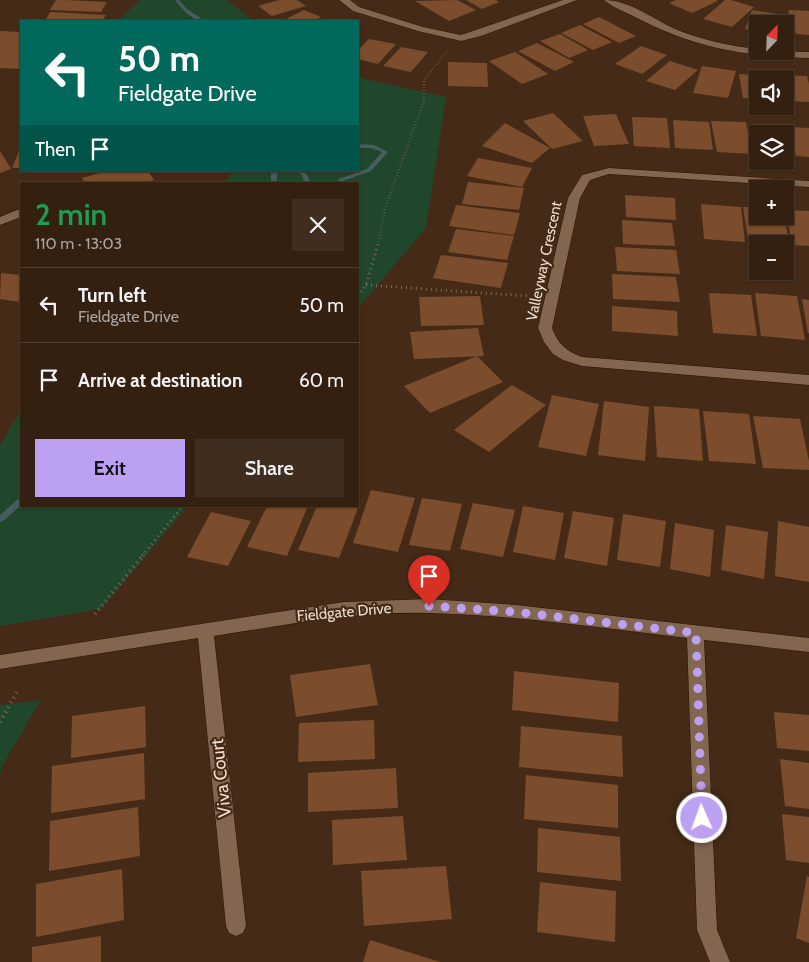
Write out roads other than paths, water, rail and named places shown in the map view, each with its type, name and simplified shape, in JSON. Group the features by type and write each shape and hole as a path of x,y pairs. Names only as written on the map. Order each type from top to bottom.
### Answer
{"street":[{"path":"344,0 356,9 373,15 421,29 462,38 485,32 572,0"},
{"path":"609,0 673,31 714,46 756,53 809,56"},
{"name":"Valleyway Crescent","path":"809,184 609,171 582,179 574,198 545,328 549,340 555,349 566,357 582,361 809,380"},
{"path":"0,221 17,214"},
{"name":"Fieldgate Drive","path":"0,662 344,609 429,606 516,612 809,645"},
{"name":"Viva Court","path":"205,629 236,926"},
{"path":"696,633 707,930 720,962"}],"waterway":[{"path":"177,0 185,10 201,20"},
{"path":"340,182 369,170 385,152 372,146 359,146"},
{"path":"274,172 274,182"},
{"path":"300,172 304,174 307,182"},
{"path":"0,519 20,502"}]}
